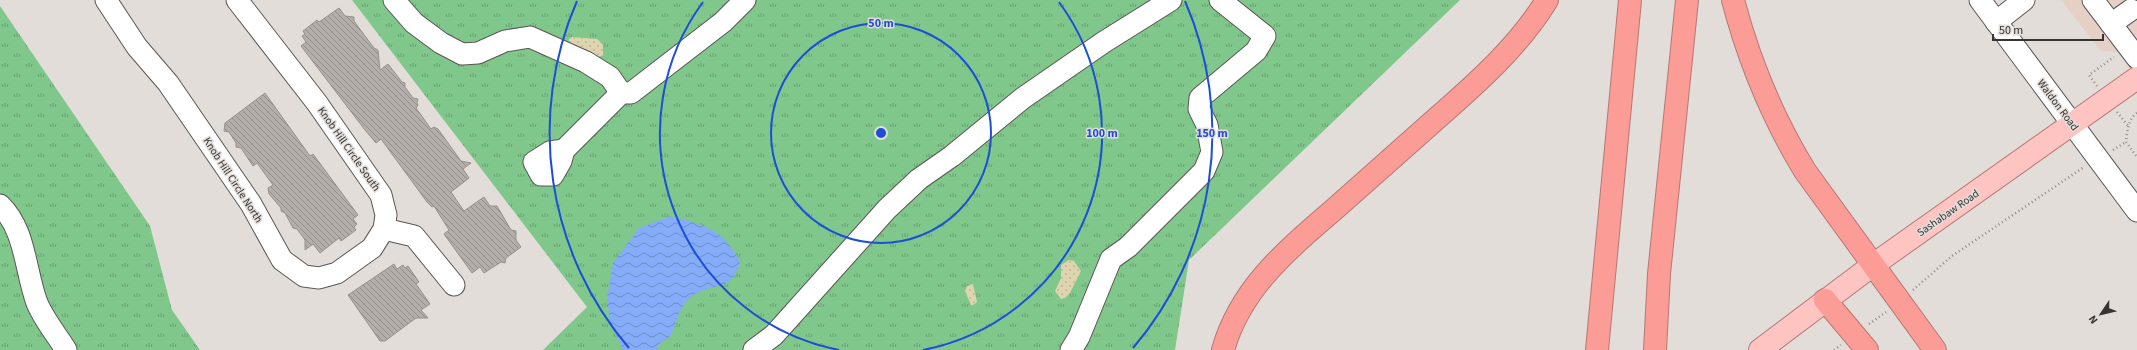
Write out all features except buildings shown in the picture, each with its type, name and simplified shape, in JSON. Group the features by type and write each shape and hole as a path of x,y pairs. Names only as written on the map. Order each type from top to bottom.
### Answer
{"highway":[{"path":"1223,350 1233,321 1243,302 1270,266 1461,97 1523,32 1547,0"},
{"path":"1597,350 1630,0"},
{"path":"1654,350 1659,274 1687,0"},
{"path":"1733,0 1758,78 1786,140 1805,171 1935,350"},
{"path":"1825,300 1861,342"}],"main road":[{"name":"Sashabaw Road","path":"1760,350 1873,265 2073,125 2137,78"}],"street":[{"name":"Knob Hill Circle North","path":"106,0 137,47 168,83 251,204 282,260 304,276 319,278 337,273 372,248 384,230"},
{"name":"Knob Hill Circle South","path":"237,0 317,103 381,195 386,214 384,230"},
{"path":"394,0 414,23 441,43 462,54 478,53 505,41 530,37 586,62 610,77 620,93"},
{"path":"564,150 620,93 631,93 723,22 745,0"},
{"path":"754,350 774,335 881,215 919,179 952,156 1024,98 1104,42 1171,0"},
{"path":"1071,350 1079,337 1111,259 1128,247 1204,170 1212,152 1207,125 1199,109 1200,98 1256,51 1265,36 1220,0"},
{"name":"Waldon Road","path":"1980,0 2137,211"},
{"path":"1996,22 2024,0"},
{"path":"2093,0 2137,58"},
{"path":"2111,24 2131,10"},
{"path":"0,205 12,221 24,252 36,302 66,350"},
{"path":"384,230 414,236 454,285"}],"path":[{"path":"2137,113 2133,116 2127,130 2126,142 2137,157"},
{"path":"1834,350 1861,342 1900,301 1952,256 2065,179"}],"shaded area":[{"path":"2061,0 2137,0 2137,36 2117,52 2101,51"}],"green space":[{"path":"352,0 1460,0 1189,260 1175,350 543,350 587,307"},
{"path":"0,6 150,226 172,310 200,350 0,350"}],"sand":[{"path":"572,37 597,39 603,45 603,55 596,58 569,44 569,39"},
{"path":"1069,260 1074,261 1081,271 1070,293 1065,298 1061,299 1055,291 1061,278 1061,265"},
{"path":"973,284 977,302 971,305 965,291 967,286"}],"water":[{"path":"671,216 703,226 719,235 726,241 740,261 737,271 727,283 706,289 691,297 682,308 673,331 667,339 659,344 657,350 623,350 610,322 607,299 613,263 639,228"}]}
